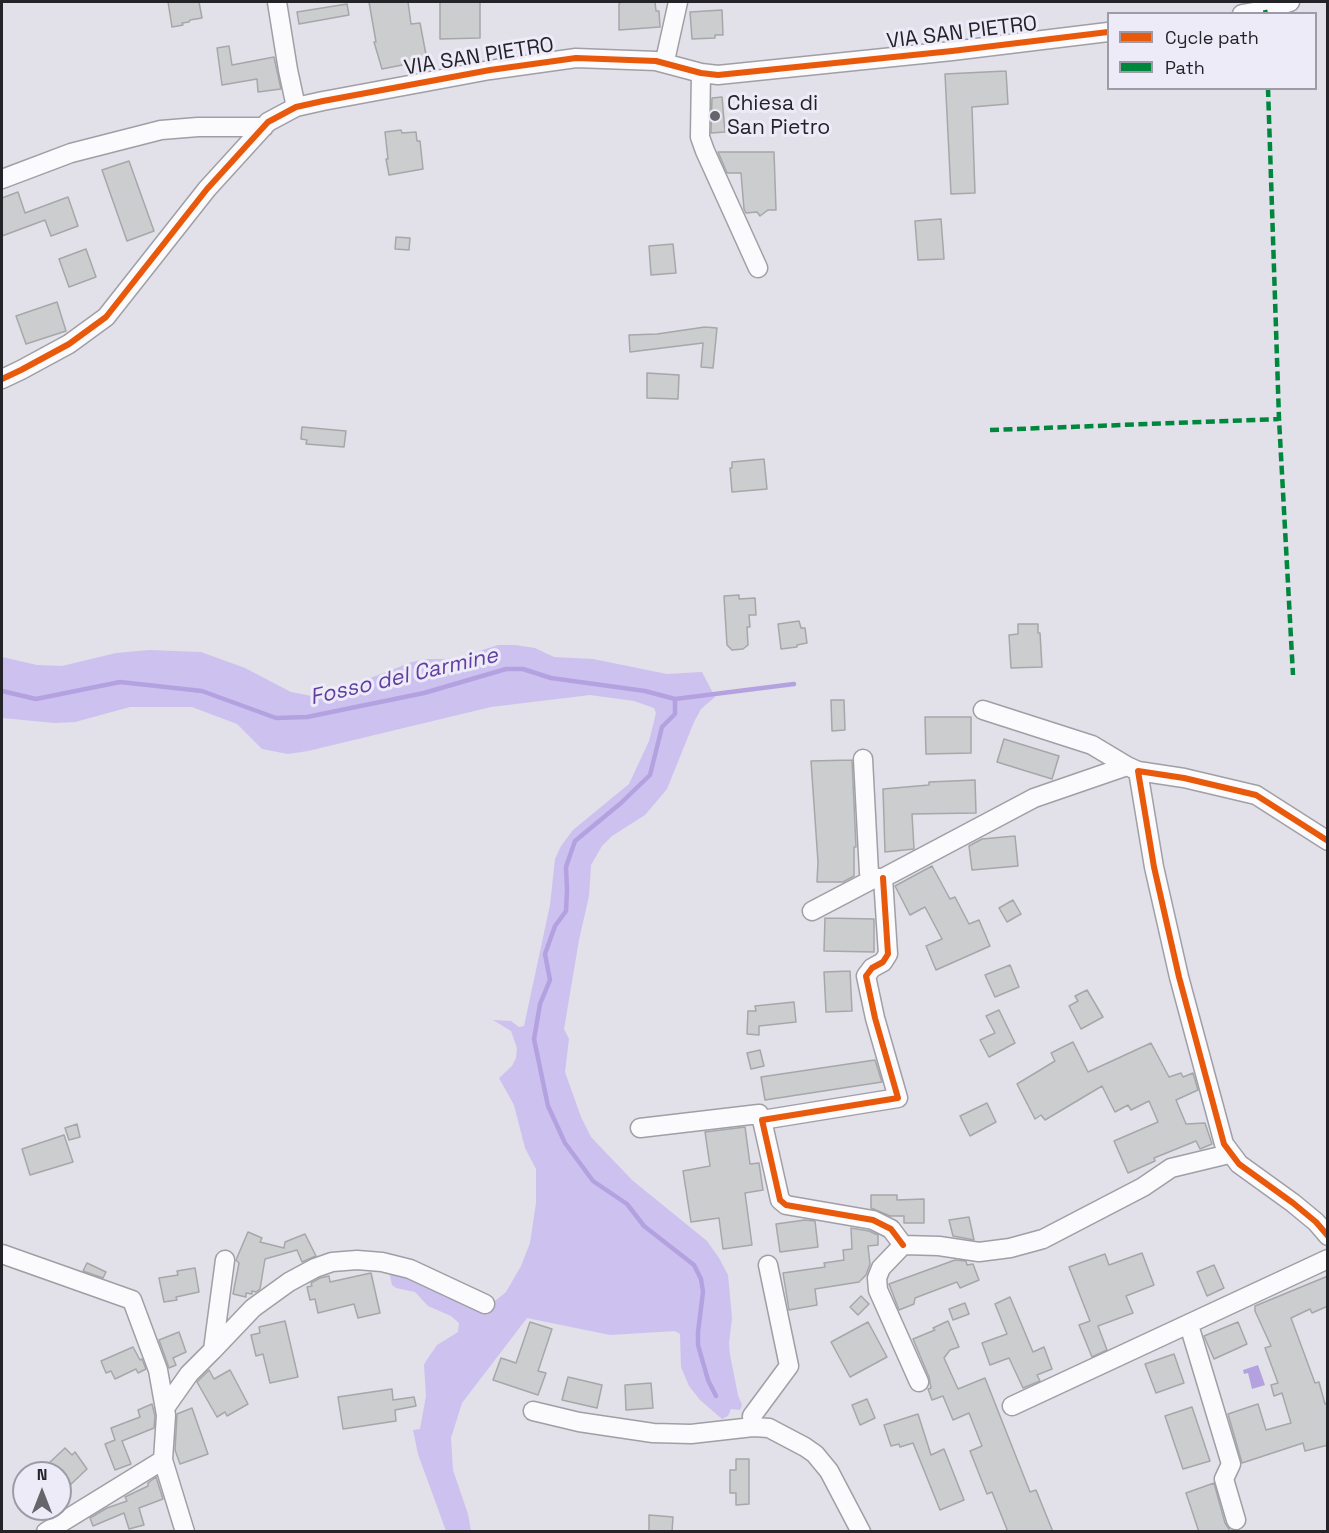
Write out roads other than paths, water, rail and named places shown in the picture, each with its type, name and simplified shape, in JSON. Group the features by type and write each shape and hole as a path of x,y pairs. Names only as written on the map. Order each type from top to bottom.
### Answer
{"street":[{"path":"277,2 296,107"},
{"path":"667,64 666,56 678,2"},
{"path":"1254,12 1290,2"},
{"name":"VIA SAN PIETRO","path":"2,379 69,344 106,317 207,189 264,126 296,107 323,100 490,70 576,58 656,61 718,75 964,50 1107,32"},
{"path":"701,73 700,137 758,268"},
{"path":"2,179 71,153 161,130 264,126"},
{"path":"983,710 1092,745 1132,768 1257,795 1328,841"},
{"path":"864,759 869,873 879,878"},
{"path":"812,911 1034,798 1132,768"},
{"path":"1132,768 1179,977 1220,1134 1229,1154 1239,1164 1316,1222 1328,1236"},
{"path":"762,1120 898,1098 875,1018 866,976 872,968 883,962 888,954 879,878"},
{"path":"640,1128 759,1114 780,1200 786,1205 873,1220 891,1229 903,1245"},
{"path":"919,1382 878,1290 877,1278 881,1268 903,1245 939,1246 979,1252 1010,1248 1043,1239 1143,1187 1171,1168 1229,1154"},
{"path":"2,1254 132,1299 158,1370 165,1408 164,1460 185,1532"},
{"path":"1012,1406 1328,1259"},
{"path":"213,1350 225,1260"},
{"path":"165,1408 189,1374 253,1308 289,1282 332,1262 365,1260 411,1269 485,1304"},
{"path":"753,1427 752,1416 789,1366 768,1265"},
{"path":"1189,1324 1231,1464 1224,1479 1236,1520"},
{"path":"533,1411 579,1422 653,1433 691,1434 753,1427 769,1428 815,1454 829,1472 861,1532"},
{"path":"46,1532 164,1460"}],"waterway":[{"name":"Fosso del Carmine","path":"2,691 36,699 120,682 202,691 276,718 307,717 424,693 506,669 523,669 551,678 645,691 675,699 794,684"},
{"path":"675,699 675,714 662,727 650,775 621,803 575,841 566,867 566,911 555,926 545,954 550,980 540,1004 534,1039 548,1106 565,1143 593,1181 627,1204 644,1226 694,1265 701,1279 703,1292 698,1345 708,1380 716,1396"}],"place":[{"name":"Chiesa di San Pietro","path":"715,116"}]}
